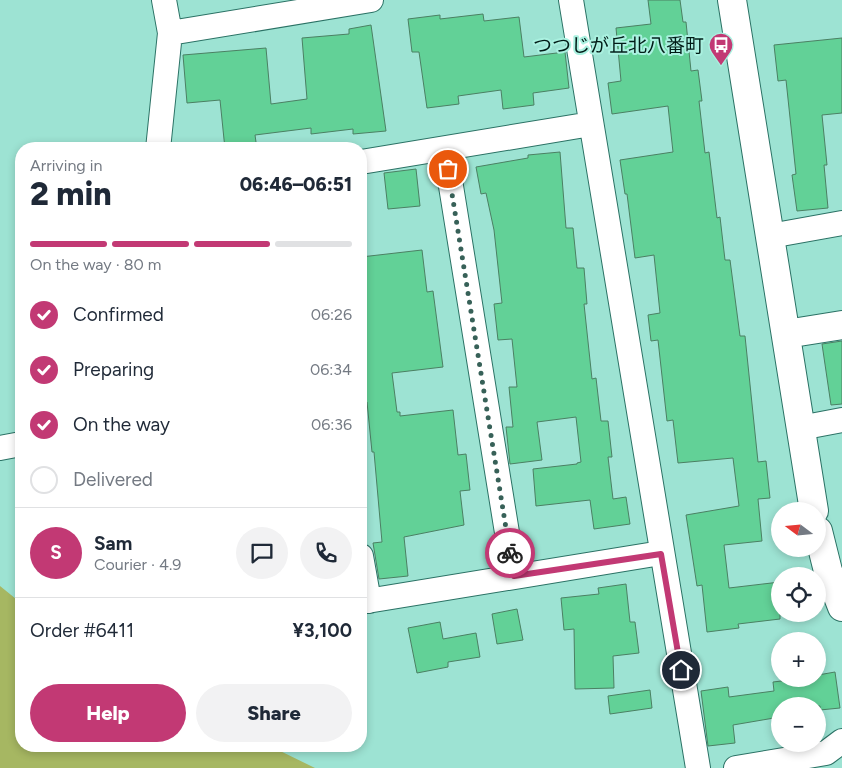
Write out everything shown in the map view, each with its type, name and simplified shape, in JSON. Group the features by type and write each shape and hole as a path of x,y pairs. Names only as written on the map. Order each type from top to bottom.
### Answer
{"street":[{"path":"159,142 170,33 164,0"},
{"path":"170,33 371,0"},
{"path":"571,0 661,554 698,768"},
{"path":"732,0 812,502"},
{"path":"367,161 591,124"},
{"path":"445,149 514,576"},
{"path":"770,236 842,223"},
{"path":"786,334 842,325"},
{"path":"800,428 842,420"},
{"path":"0,448 15,445"},
{"path":"367,602 514,576 661,554"},
{"path":"825,558 842,607"},
{"path":"736,768 826,753 842,741"}],"green space":[{"path":"0,586 15,598 15,752 282,752 315,768 0,768"}],"building":[{"path":"648,0 680,0 683,22 686,22 691,71 698,70 702,101 699,101 705,153 709,152 717,218 720,217 725,260 730,260 740,336 745,336 758,462 766,461 770,498 758,499 762,541 724,545 729,588 771,583 771,620 738,624 739,628 707,632 702,585 697,586 686,515 739,506 733,458 678,463 673,420 667,421 658,340 651,341 648,315 660,313 654,255 635,258 627,194 625,194 620,160 673,152 668,106 612,114 608,83 621,81 616,28 651,24"},
{"path":"483,14 484,21 519,17 524,57 565,52 569,88 533,93 534,105 503,109 501,90 458,96 459,104 427,108 419,52 412,52 408,19 440,15 440,19"},
{"path":"371,25 386,131 353,134 353,129 311,134 311,128 255,135 256,142 224,142 220,100 187,103 183,55 266,48 271,104 307,99 302,38 349,34 349,29"},
{"path":"842,38 842,113 822,115 827,165 824,165 828,208 797,211 792,175 796,174 786,80 778,81 774,45"},
{"path":"560,152 566,228 573,228 577,268 584,268 587,304 584,304 592,379 596,378 601,421 608,421 612,457 608,457 613,499 626,497 630,524 594,529 590,500 536,506 533,469 581,462 576,417 537,422 542,460 510,464 506,427 513,427 509,387 517,387 512,339 498,340 494,304 502,303 494,230 486,193 481,194 476,167 528,158 528,155"},
{"path":"416,169 420,206 388,209 384,173"},
{"path":"422,250 427,292 433,291 443,367 392,373 397,412 400,412 400,416 453,410 458,455 466,454 470,490 460,491 464,525 404,537 408,576 379,579 373,543 382,542 374,452 372,452 367,402 367,256"},
{"path":"842,341 842,404 831,405 822,344"},
{"path":"626,584 630,622 635,622 639,653 613,656 614,688 575,689 574,629 564,630 561,598 599,594 598,588"},
{"path":"517,609 523,640 497,644 492,614"},
{"path":"440,622 443,639 476,633 480,657 448,662 448,667 417,673 408,628"},
{"path":"835,672 840,708 826,709 826,697 771,697 771,719 733,725 735,743 708,746 701,691 728,687 729,697 774,691 774,687 826,687 826,674"},
{"path":"650,690 652,708 610,714 608,696"}],"way so far":[{"path":"448,169 510,553"}],"place":[{"name":"つつじが丘北八番町","path":"721,66"}],"route":[{"path":"510,553 514,576 661,554 681,670"}]}
